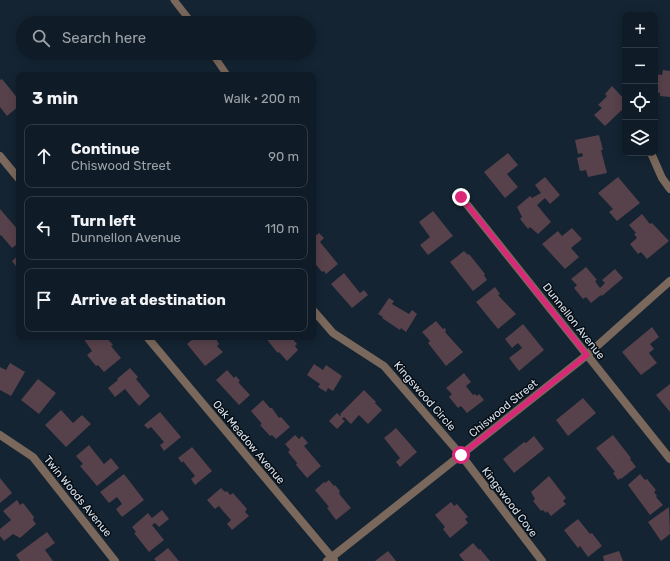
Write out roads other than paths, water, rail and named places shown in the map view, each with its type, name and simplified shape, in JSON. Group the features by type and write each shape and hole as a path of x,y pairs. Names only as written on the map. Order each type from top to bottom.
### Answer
{"street":[{"path":"0,156 16,176"},
{"path":"652,156 662,178 670,189"},
{"name":"Dunnellon Avenue","path":"461,197 670,459"},
{"name":"Chiswood Street","path":"331,560 587,355 670,281"},
{"name":"Kingswood Circle","path":"316,313 333,333 384,366 461,455"},
{"name":"Oak Meadow Avenue","path":"149,340 331,560"},
{"name":"Twin Woods Avenue","path":"0,435 32,457 115,561"},
{"name":"Kingswood Cove","path":"461,455 542,561"}],"lane":[{"path":"174,0 187,16"},
{"path":"217,60 225,72"}]}
